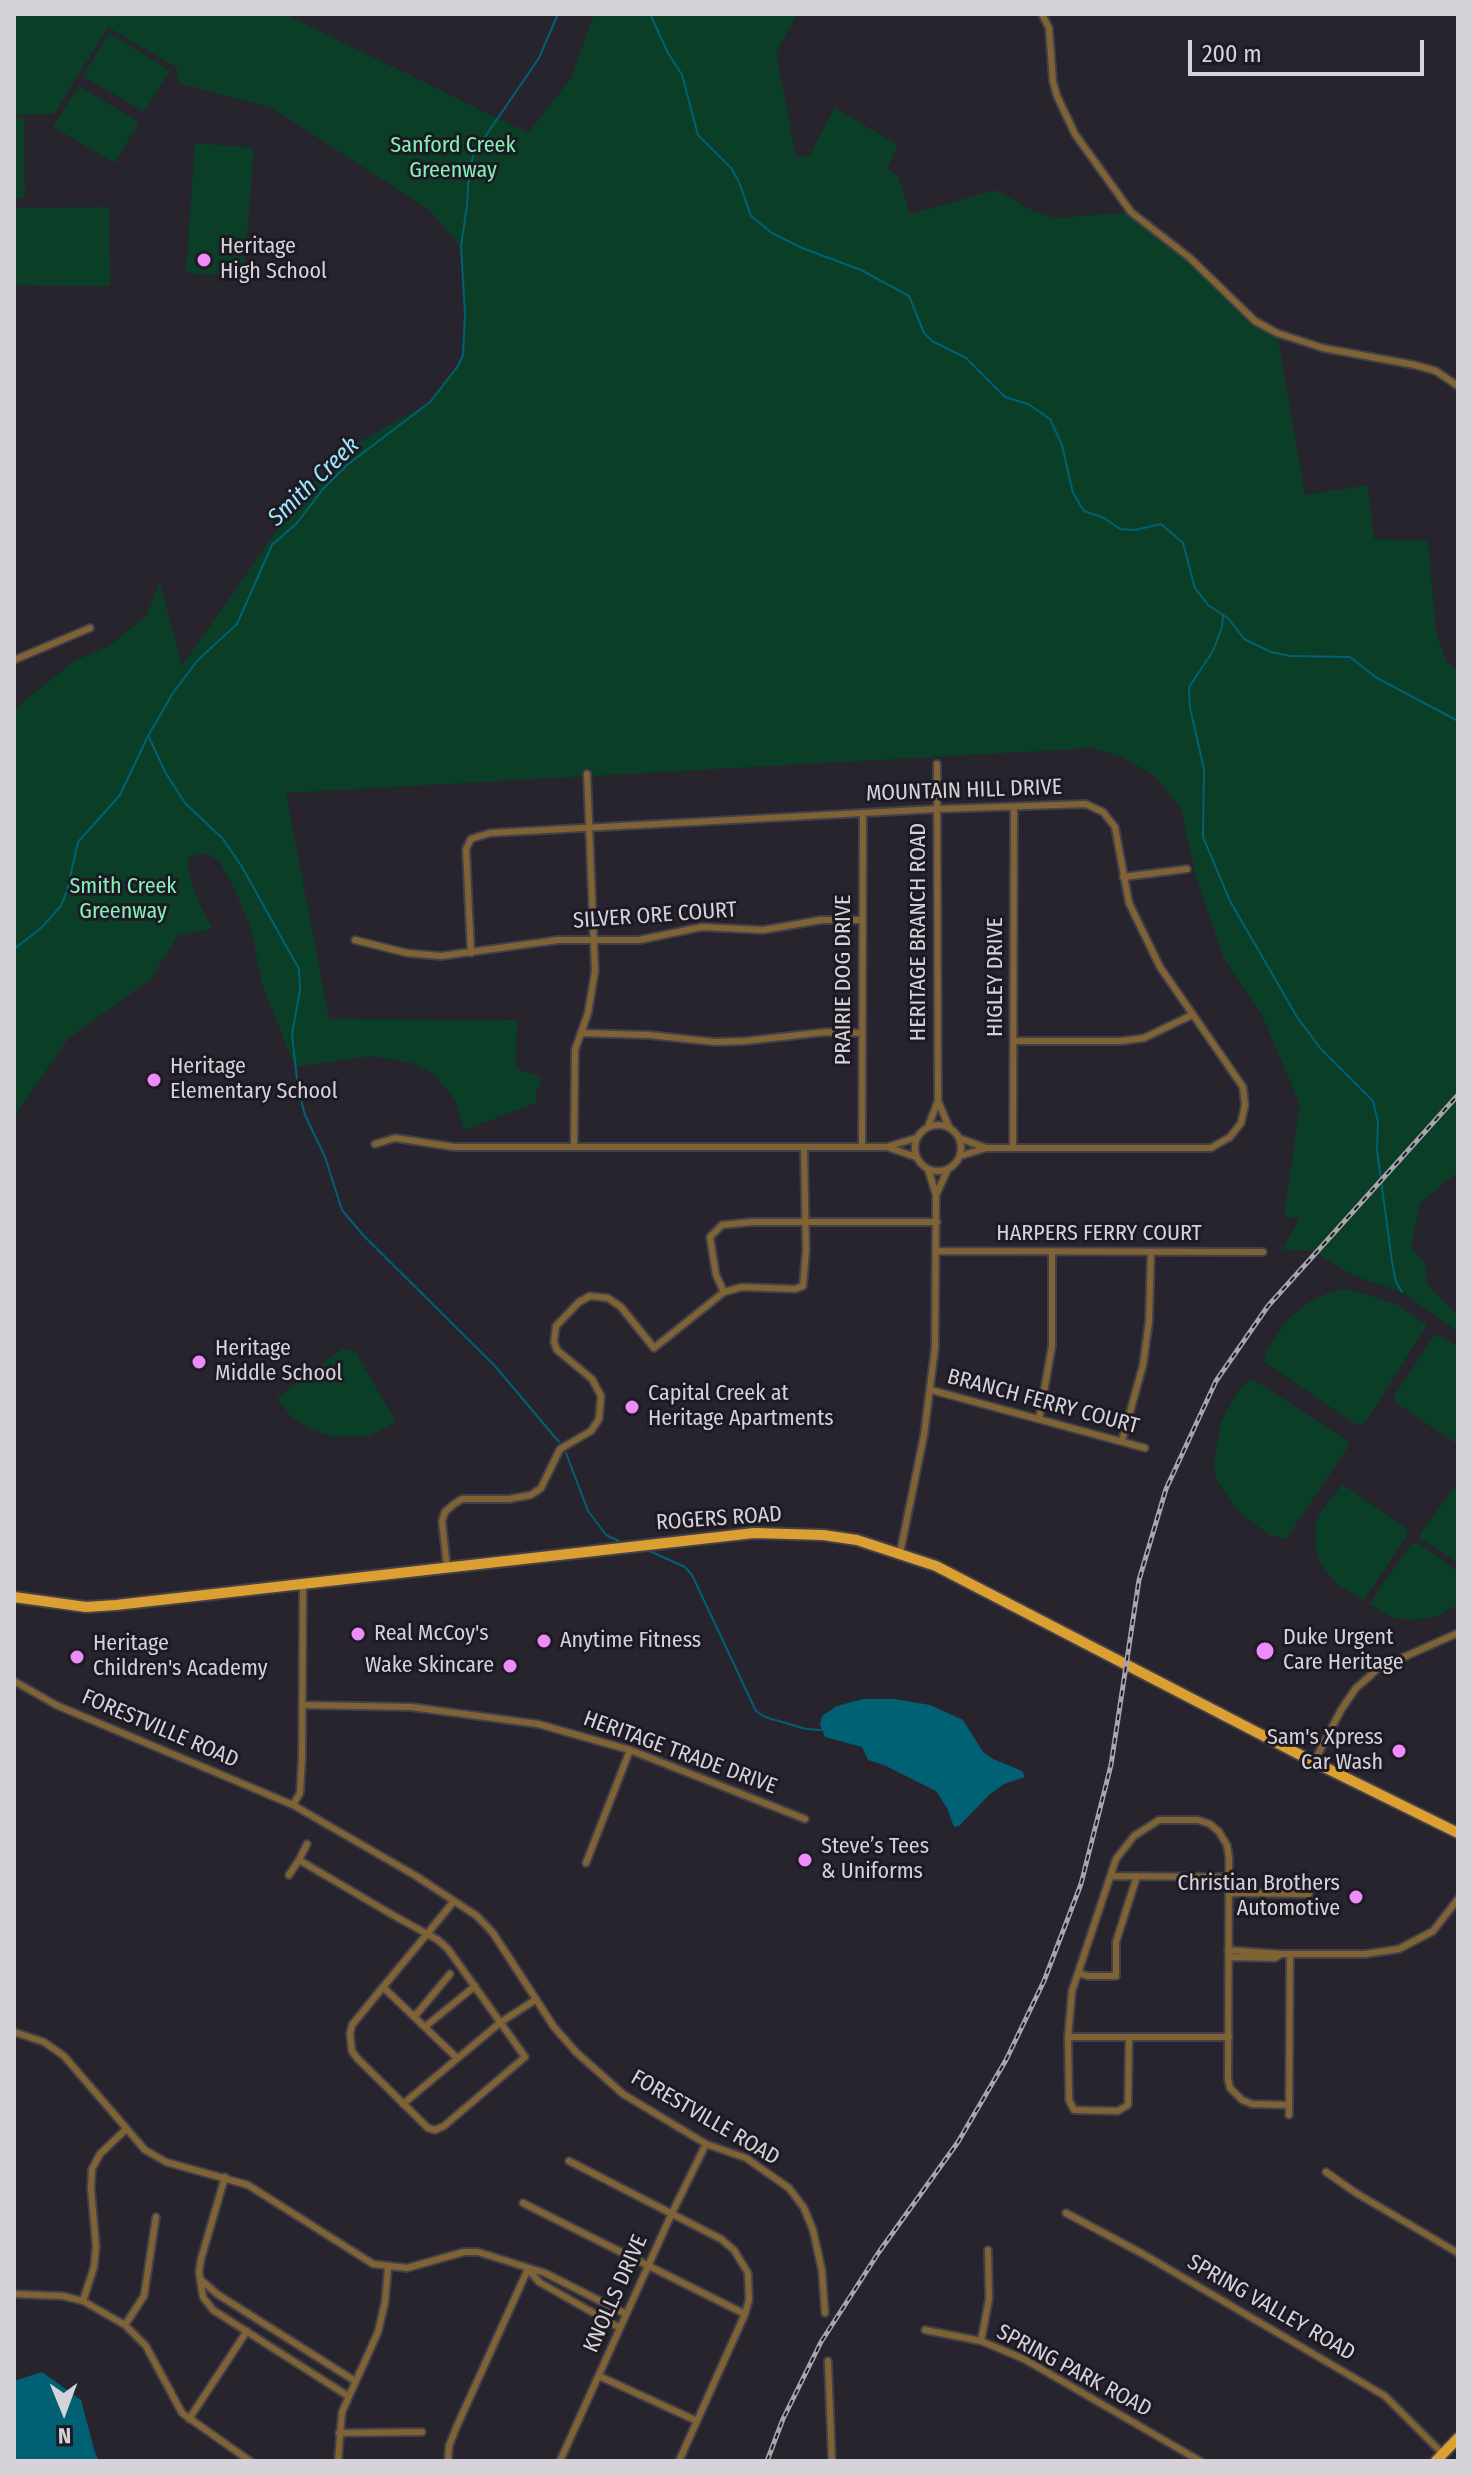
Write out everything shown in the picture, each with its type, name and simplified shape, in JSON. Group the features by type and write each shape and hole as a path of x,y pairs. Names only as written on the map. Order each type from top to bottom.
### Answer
{"main road":[{"name":"ROGERS ROAD","path":"14,1597 86,1607 192,1598 754,1533 823,1535 857,1540 936,1566 1458,1833"},
{"path":"1440,2457 1458,2438"}],"street":[{"path":"1042,14 1049,28 1057,96 1075,134 1131,212 1190,258 1255,321 1277,333 1323,348 1436,371 1458,386"},
{"path":"14,660 90,628"},
{"name":"HERITAGE BRANCH ROAD","path":"928,1127 938,1101 937,764"},
{"path":"574,1147 575,1050 588,1013 595,971 587,774"},
{"name":"MOUNTAIN HILL DRIVE","path":"471,953 466,849 471,839 501,832 1086,804 1103,812 1115,827 1129,903 1145,938 1192,1015 1243,1087 1245,1105 1241,1123 1230,1137 1211,1148 1013,1147 986,1148 960,1156"},
{"name":"HIGLEY DRIVE","path":"1013,1147 1014,807"},
{"name":"PRAIRIE DOG DRIVE","path":"862,1147 863,813"},
{"path":"1123,877 1187,869"},
{"name":"SILVER ORE COURT","path":"355,940 407,953 441,956 525,943 639,940 702,927 763,930 821,920 862,920"},
{"path":"1014,1041 1121,1041 1144,1038 1192,1015"},
{"path":"581,1033 730,1042 826,1032 862,1033"},
{"name":"HERITAGE BRANCH ROAD","path":"938,1101 949,1127"},
{"path":"375,1144 395,1138 454,1147 887,1147 916,1138 928,1127 942,1125 949,1127 959,1138 960,1156 948,1169 936,1195"},
{"path":"916,1138 916,1157"},
{"name":"MOUNTAIN HILL DRIVE","path":"959,1138 986,1148"},
{"path":"447,1567 442,1521 445,1512 462,1499 509,1499 531,1495 541,1488 560,1449 591,1431 599,1419 601,1396 592,1379 557,1350 554,1342 556,1326 579,1302 590,1296 608,1298 621,1307 654,1348 724,1292 742,1287 795,1289 803,1286 804,1147"},
{"path":"887,1147 916,1157 928,1169 936,1195 937,1222 935,1348 931,1390 900,1553"},
{"path":"928,1169 948,1169"},
{"path":"724,1292 716,1275 710,1237 722,1225 804,1221 937,1222"},
{"name":"HARPERS FERRY COURT","path":"936,1251 1263,1252"},
{"path":"1122,1441 1143,1365 1149,1321 1151,1252"},
{"path":"1039,1419 1052,1346 1052,1253"},
{"name":"BRANCH FERRY COURT","path":"931,1390 1145,1448"},
{"path":"293,1805 300,1793 304,1705 303,1584"},
{"path":"1314,1762 1341,1710 1356,1688 1377,1669 1458,1633"},
{"name":"FORESTVILLE ROAD","path":"14,1681 56,1705 293,1805 477,1916 493,1933 535,2000 576,2052 623,2094 706,2144 746,2158 789,2188 804,2208 813,2230 822,2271 825,2313"},
{"name":"HERITAGE TRADE DRIVE","path":"304,1705 411,1707 499,1716 580,1734 630,1750 805,1819"},
{"path":"586,1863 630,1750"},
{"path":"1129,2037 1128,2105 1118,2111 1079,2112 1070,2105 1069,2100 1068,2037 1072,1991 1124,1846 1159,1820 1198,1820 1210,1824 1227,1845 1228,2079 1236,2095 1252,2104 1289,2105"},
{"path":"289,1875 307,1844"},
{"path":"299,1860 427,1934 448,1949 525,2057 444,2126 435,2130 428,2128 352,2051 350,2034 352,2025 383,1987 427,1934 454,1901"},
{"path":"1111,1876 1229,1877"},
{"path":"1078,1973 1116,1976 1116,1942 1137,1876"},
{"path":"1229,1893 1309,1894"},
{"path":"1228,1954 1275,1958 1281,1954 1365,1954 1399,1949 1433,1931 1458,1899"},
{"path":"1289,2115 1290,1954"},
{"path":"415,2016 450,1974"},
{"path":"426,2026 475,1986"},
{"path":"383,1987 456,2057"},
{"path":"403,2104 456,2057 535,2000"},
{"path":"14,2032 44,2042 64,2056 145,2150 166,2162 248,2185 361,2258 388,2268 407,2268 464,2252 478,2252 545,2273 626,2314"},
{"path":"1068,2037 1229,2037"},
{"path":"83,2301 94,2267 96,2246 92,2169 100,2154 125,2130"},
{"name":"KNOLLS DRIVE","path":"560,2461 706,2144"},
{"path":"569,2161 721,2239 734,2250 748,2273 749,2300 745,2314 679,2461"},
{"path":"1326,2172 1458,2253"},
{"path":"225,2177 201,2259 203,2297 213,2310 348,2396"},
{"path":"523,2203 745,2314"},
{"name":"SPRING VALLEY ROAD","path":"1066,2213 1155,2261 1385,2396 1440,2457"},
{"path":"125,2325 144,2296 147,2258 156,2217"},
{"path":"981,2341 989,2299 988,2250"},
{"path":"338,2461 339,2433 348,2396 378,2332 388,2268"},
{"path":"528,2269 539,2282 620,2328"},
{"path":"448,2461 449,2446 456,2428 528,2269"},
{"path":"200,2279 217,2294 355,2381"},
{"path":"14,2294 63,2296 83,2301 125,2325 146,2346 176,2403 189,2419 250,2461"},
{"name":"SPRING PARK ROAD","path":"925,2330 981,2341 1024,2359 1200,2461"},
{"path":"189,2419 247,2331"},
{"path":"828,2361 832,2461"},
{"path":"599,2376 697,2421"},
{"path":"339,2433 422,2432"}],"green space":[{"path":"14,14 285,14 528,133 571,78 594,14 797,14 776,53 796,157 809,156 835,108 898,145 887,169 898,176 910,214 996,190 1035,212 1056,218 1131,212 1190,258 1255,321 1277,333 1305,495 1368,485 1374,539 1428,541 1436,633 1447,663 1458,669 1458,1172 1420,1203 1411,1247 1425,1263 1427,1284 1458,1316 1458,1332 1402,1292 1354,1276 1312,1251 1282,1250 1300,1218 1284,1217 1300,1105 1262,1015 1224,959 1195,873 1181,808 1154,776 1122,757 1094,748 286,793 329,1019 517,1020 516,1069 543,1078 536,1093 536,1103 464,1130 455,1100 435,1075 413,1063 371,1056 295,1067 262,984 252,932 236,892 219,861 206,853 188,857 189,875 213,929 178,935 151,979 68,1039 14,1117 14,710 72,662 109,646 146,616 160,583 182,666 289,513 342,452 430,402 449,379 463,355 465,314 461,246 429,210 272,108 178,83 177,68 108,27 54,114 14,115"},
{"path":"109,33 170,71 144,112 83,76"},
{"path":"79,86 139,122 115,163 53,127"},
{"path":"14,118 24,118 25,198 14,199"},
{"path":"195,143 254,148 244,276 186,273"},
{"path":"109,207 110,286 14,285 14,208"},
{"path":"1348,1289 1396,1304 1427,1325 1365,1423 1357,1425 1263,1361 1287,1320 1306,1304 1328,1293"},
{"path":"1435,1334 1458,1346 1457,1444 1395,1402 1394,1396"},
{"path":"342,1349 355,1351 396,1422 369,1436 333,1437 313,1430 292,1418 277,1398"},
{"path":"1251,1378 1347,1440 1348,1447 1286,1539 1269,1535 1237,1510 1216,1479 1214,1464 1221,1422 1239,1389"},
{"path":"1458,1482 1458,1563 1421,1539 1420,1534"},
{"path":"1342,1484 1406,1528 1408,1534 1364,1600 1339,1586 1328,1574 1318,1559 1315,1546 1316,1523"},
{"path":"1418,1543 1458,1571 1458,1605 1436,1617 1411,1620 1393,1618 1369,1604 1411,1544"}],"water":[{"path":"863,1699 895,1699 930,1705 963,1720 983,1752 1022,1771 1025,1777 1004,1784 959,1826 954,1827 936,1791 868,1760 862,1747 825,1737 820,1724 822,1716 837,1706"},
{"path":"42,2372 81,2400 99,2461 14,2461 14,2381"}],"waterway":[{"name":"Smith Creek","path":"14,949 41,928 61,906 78,842 120,795 173,693 197,661 237,624 272,545 297,523 323,489 347,465 430,402 458,366 463,355 465,314 461,246 469,171 474,153 539,58 558,14"},
{"path":"650,14 682,75 698,135 731,168 751,216 772,233 861,270 909,296 924,333 932,341 966,358 1005,397 1028,404 1050,419 1062,445 1073,493 1084,511 1104,518 1120,529 1135,530 1161,524 1183,543 1195,588 1208,605 1229,619 1244,639 1271,652 1290,656 1350,657 1377,678 1458,721"},
{"path":"1223,616 1213,651 1189,687 1190,708 1204,769 1203,837 1230,901 1297,1017 1321,1049 1373,1101 1378,1122 1377,1150 1392,1262 1396,1282 1402,1292"},
{"path":"149,737 165,772 185,803 223,839 242,867 299,969 300,990 292,1034 298,1089 342,1210 363,1235 495,1366 559,1442"},
{"path":"566,1453 588,1511 606,1535 623,1543"},
{"path":"645,1549 685,1567 692,1575 756,1711 765,1717 806,1729 821,1730"}],"railway":[{"path":"767,2461 783,2419 821,2342 879,2252 958,2142 1006,2060 1044,1981 1081,1884 1111,1765 1139,1580 1166,1489 1216,1381 1268,1306 1458,1095"}],"place":[{"name":"Heritage High School","path":"204,260"},
{"name":"Heritage Elementary School","path":"154,1080"},
{"name":"Heritage Middle School","path":"199,1362"},
{"name":"Capital Creek at Heritage Apartments","path":"632,1407"},
{"name":"Real McCoy's","path":"358,1634"},
{"name":"Anytime Fitness","path":"544,1641"},
{"name":"Duke Urgent Care Heritage","path":"1265,1651"},
{"name":"Heritage Children's Academy","path":"77,1657"},
{"name":"Wake Skincare","path":"510,1666"},
{"name":"Sam's Xpress Car Wash","path":"1399,1751"},
{"name":"Steve’s Tees & Uniforms","path":"805,1860"},
{"name":"Christian Brothers Automotive","path":"1356,1897"}],"park label":[{"name":"Sanford Creek Greenway","path":"453,158"},
{"name":"Smith Creek Greenway","path":"123,900"}]}
